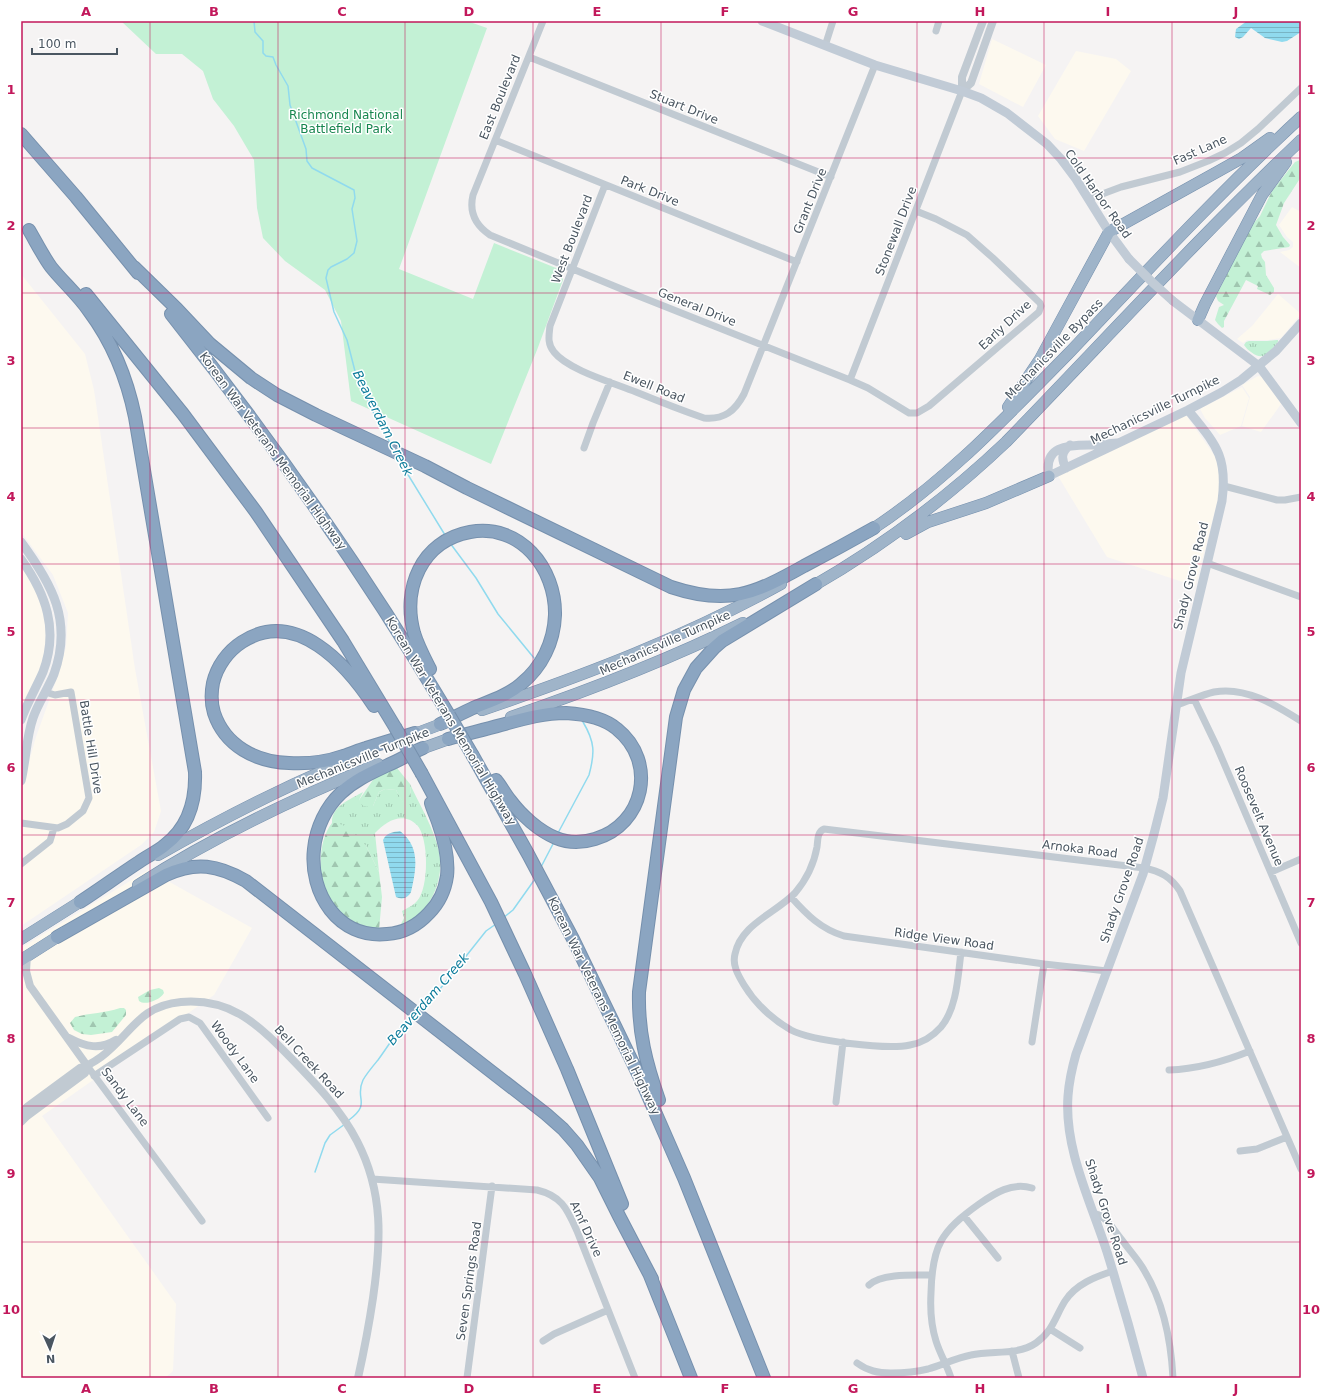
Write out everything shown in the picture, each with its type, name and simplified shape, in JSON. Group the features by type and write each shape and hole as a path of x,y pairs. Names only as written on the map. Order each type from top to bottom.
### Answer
{"highway":[{"path":"940,478 1000,417 1024,385 1040,359 1109,232 1242,158 1263,144 1301,112"},
{"name":"Mechanicsville Bypass","path":"804,572 906,506 972,450 1188,229 1275,141 1301,117"},
{"name":"Korean War Veterans Memorial Highway","path":"21,134 134,267 199,349 284,462 372,591 436,690 550,893 607,1006 684,1178 764,1378"},
{"path":"841,570 905,528 981,466 1210,230 1301,140"},
{"path":"1198,320 1262,195 1280,170 1301,147"},
{"path":"25,226 88,296 150,371 224,468 310,591 424,778 491,902 512,945 573,1083 691,1378"},
{"path":"25,226 50,266 76,295 96,321 118,358 126,382 136,424 195,772 195,790 192,807 179,832 165,845 80,902"},
{"path":"134,267 177,308 210,344 251,378 293,404 425,466 652,578 678,589 702,595 728,596 756,591 874,528"},
{"path":"841,570 928,522 1002,497 1049,476"},
{"path":"436,690 430,668 418,645 414,632 410,611 410,598 414,580 423,563 432,552 449,539 462,534 478,531 495,532 511,538 529,549 538,560 548,577 554,595 555,613 553,632 547,651 539,665 521,684 498,699 473,708 440,724"},
{"name":"Mechanicsville Turnpike","path":"24,957 162,870 246,823 330,783 448,739 560,701 654,664 739,625 841,570"},
{"name":"Mechanicsville Turnpike","path":"21,939 193,835 330,768 415,733 553,686 638,653 709,621 804,572"},
{"path":"684,1178 648,1068 640,1034 638,1006 640,973 676,717 689,679 702,660 714,648 731,635 816,584"},
{"path":"389,720 377,710 361,687 336,660 315,643 291,633 263,633 246,639 225,658 219,667 213,684 213,709 224,732 235,745 263,759 288,763 329,760 415,733"},
{"path":"448,739 526,718 556,713 591,717 616,728 633,747 639,761 641,782 638,800 629,816 616,830 601,838 582,842 563,840 542,830 517,809 498,783 474,757"},
{"path":"423,748 371,772 352,784 332,803 321,822 317,832 313,856 315,879 324,901 334,915 346,925 357,930 373,934 394,934 412,927 427,916 438,902 445,886 447,861 442,833 432,809 424,778"},
{"path":"57,937 178,869 200,866 214,867 246,881 546,1114 563,1130 577,1145 600,1178 618,1216 652,1279"}],"main road":[{"name":"Cold Harbor Road","path":"762,21 875,65 962,91 997,106 1029,129 1061,158 1109,232 1129,259 1173,301 1259,366 1301,424"},
{"name":"Mechanicsville Turnpike","path":"1049,476 1188,410 1222,392 1259,366 1276,351 1301,323"},
{"name":"Shady Grove Road","path":"1143,1378 1113,1271 1078,1168 1069,1126 1068,1096 1076,1054 1144,868 1163,798 1176,705 1189,635 1222,501 1224,486 1223,465 1217,448 1188,410"},
{"path":"1049,476 1048,467 1052,456 1059,449 1070,445 1118,443"},
{"path":"1066,468 1062,461 1062,456 1065,449 1070,445"},
{"path":"21,542 38,564 55,597 60,620 61,636 59,656 54,675 36,709 31,723 21,781"},
{"path":"21,559 43,595 49,620 50,637 45,666 21,720"}],"street":[{"name":"East Boulevard","path":"478,182 543,21"},
{"path":"825,46 833,21"},
{"path":"936,31 939,21"},
{"path":"962,91 962,77 983,21"},
{"path":"962,91 971,83 993,21"},
{"name":"Stuart Drive","path":"528,57 831,177"},
{"name":"Grant Drive","path":"764,345 875,65"},
{"name":"Fast Lane","path":"1088,199 1121,187 1180,172 1208,162 1241,143 1301,88"},
{"name":"Stonewall Drive","path":"850,380 962,91"},
{"name":"Park Drive","path":"495,140 797,262"},
{"name":"General Drive","path":"478,182 473,195 471,208 476,221 484,231 490,234 572,269 850,380 886,398 905,411 917,413 929,406 946,392"},
{"name":"West Boulevard","path":"560,300 605,185"},
{"name":"Early Drive","path":"916,211 936,219 967,235 1040,303 1041,310 946,392"},
{"name":"Ewell Road","path":"560,300 550,326 548,336 553,351 571,365 610,382 704,418 717,418 728,414 740,402 764,345"},
{"path":"584,448 610,382"},
{"path":"1224,486 1277,500 1290,500 1301,497"},
{"path":"1207,563 1301,597"},
{"name":"Battle Hill Drive","path":"45,692 55,695 71,692 89,798 83,812 67,824 54,828"},
{"path":"1176,705 1214,692 1245,693 1271,704 1301,721"},
{"name":"Roosevelt Avenue","path":"1194,699 1214,739 1301,943"},
{"path":"21,823 54,828 50,841 21,864"},
{"name":"Arnoka Road","path":"791,897 806,877 812,866 817,849 819,834 822,830 836,830 1144,868 1165,875 1180,891 1301,1169"},
{"path":"1271,872 1301,859"},
{"path":"791,897 744,935 739,941 734,956 736,970 753,998 779,1022 798,1033 843,1042 888,1047 903,1046 920,1042 934,1034 944,1023 951,1009 958,977 961,952"},
{"name":"Ridge View Road","path":"791,897 815,922 825,929 844,936 1044,964 1107,971"},
{"name":"Sandy Lane","path":"24,957 30,986 94,1076 202,1221"},
{"path":"1032,1042 1044,964"},
{"name":"Sandy Lane","path":"21,980 30,986"},
{"name":"Bell Creek Road","path":"21,1122 85,1073 88,1067 109,1050 143,1016 164,1005 205,1002 238,1012 260,1027 330,1101 357,1140 372,1179 378,1210 378,1265 358,1378"},
{"name":"Woody Lane","path":"94,1076 180,1018 189,1017 200,1023 268,1118"},
{"path":"66,1037 85,1046 97,1047 109,1044 124,1035"},
{"path":"836,1102 843,1042"},
{"path":"1169,1070 1197,1068 1250,1052"},
{"name":"Bell Creek Road","path":"21,1113 80,1068 88,1067"},
{"path":"1240,1151 1257,1149 1287,1137"},
{"name":"Amf Drive","path":"372,1179 492,1186 543,1192 552,1195 567,1209 577,1231 635,1378"},
{"name":"Seven Springs Road","path":"467,1378 492,1186"},
{"path":"951,1378 936,1342 931,1320 932,1275 934,1258 940,1242 954,1224 987,1198 1008,1188 1019,1186 1032,1188"},
{"path":"1094,1214 1102,1216 1116,1232 1135,1256 1150,1281 1161,1308 1168,1331 1173,1378"},
{"path":"964,1216 998,1258"},
{"path":"857,1363 873,1372 917,1372 970,1355 1012,1351 1030,1346 1037,1342 1050,1329 1064,1302 1075,1289 1092,1279 1113,1271"},
{"path":"869,1285 874,1281 885,1278 932,1275"},
{"path":"544,1341 554,1334 608,1310"},
{"path":"1050,1329 1080,1348"},
{"path":"1012,1351 1018,1378"}],"shaded area":[{"path":"992,39 1046,65 1023,107 979,84"},
{"path":"1076,51 1116,59 1131,71 1084,151 1055,139 1038,116"},
{"path":"1292,207 1301,212 1301,268 1280,252 1289,250 1293,247 1293,242 1287,237 1279,225"},
{"path":"21,274 85,354 94,390 135,669 161,811 154,832 141,845 21,926 21,790 36,737 56,681 66,647 68,613 53,575 21,532"},
{"path":"1278,294 1301,314 1281,338 1268,340 1247,340 1243,343 1237,339 1252,326"},
{"path":"1258,376 1262,377 1281,404 1261,432 1242,426 1250,397 1242,385"},
{"path":"1242,387 1249,398 1241,426 1220,435 1205,418 1200,409"},
{"path":"1185,414 1217,459 1220,478 1220,492 1195,586 1107,557 1058,476"},
{"path":"21,559 43,595 49,648 21,720"},
{"path":"148,870 252,928 214,995 42,1116 176,1304 173,1371 165,1378 21,1378 21,948"}],"green space":[{"name":"Richmond National Battlefield Park","path":"121,21 467,21 487,28 399,269 473,299 494,243 561,270 563,280 537,350 491,464 351,401 341,321 325,290 285,261 263,238 257,208 254,160 234,126 213,99 203,71 182,54 156,54"},
{"path":"1300,160 1301,177 1284,203 1276,225 1290,245 1289,247 1264,251 1261,254 1265,262 1266,275 1274,288 1274,292 1270,295 1257,289 1258,286 1246,280 1224,321 1224,327 1222,328 1215,320 1219,307 1224,305 1218,301 1216,296 1252,225 1260,216 1272,191 1295,162"},
{"path":"1278,340 1272,349 1263,356 1256,355 1248,350 1244,345 1249,341"},
{"path":"397,768 410,784 411,799 408,802 403,803 396,790 385,789 379,792 373,806 363,806 359,800 375,777"},
{"path":"410,784 434,834 439,852 440,870 436,888 428,904 414,918 400,926 404,918 402,911 412,906 417,901 421,895 424,885 426,863 424,841 421,831 412,821 400,818 389,822 379,829 375,833 379,872 366,846 337,823 332,823 335,812 338,808 348,800 363,792 359,800 373,806 379,792 385,789 396,790 403,802 411,799"},
{"path":"332,823 345,826 356,835 366,846 379,872 382,897 379,930 345,918 333,907 327,896 323,884 321,857 326,833"},
{"path":"159,988 163,990 164,993 159,998 148,1003 139,1001 138,997 150,990"},
{"path":"124,1008 126,1010 126,1015 112,1032 91,1035 82,1034 74,1030 70,1023 75,1017"}],"water":[{"path":"1247,21 1301,21 1301,32 1287,41 1282,42 1265,38 1251,28 1243,37 1239,39 1235,37 1236,29"},
{"path":"400,831 407,837 411,844 415,859 411,892 407,897 403,898 396,897 383,840 388,834"}],"waterway":[{"name":"Beaverdam Creek","path":"254,21 255,32 263,41 263,53 266,56 273,57 288,86 290,105 306,149 307,161 312,168 354,190 355,198 352,209 357,241 354,253 347,259 331,267 328,270 326,278 334,312 347,340 356,375 375,416 391,444"},
{"name":"Beaverdam Creek","path":"399,460 445,535"},
{"name":"Beaverdam Creek","path":"450,543 476,578 498,614 534,658"},
{"name":"Beaverdam Creek","path":"558,833 589,775 591,767 593,754 592,742 583,722"},
{"name":"Beaverdam Creek","path":"541,867 554,842"},
{"name":"Beaverdam Creek","path":"503,918 513,910 535,879"},
{"name":"Beaverdam Creek","path":"421,1010 432,999 486,931 496,924"},
{"name":"Beaverdam Creek","path":"349,1120 360,1109 360,1092 363,1080 401,1027 406,1025 414,1017"},
{"name":"Beaverdam Creek","path":"315,1172 325,1143 330,1135 345,1124"}]}
